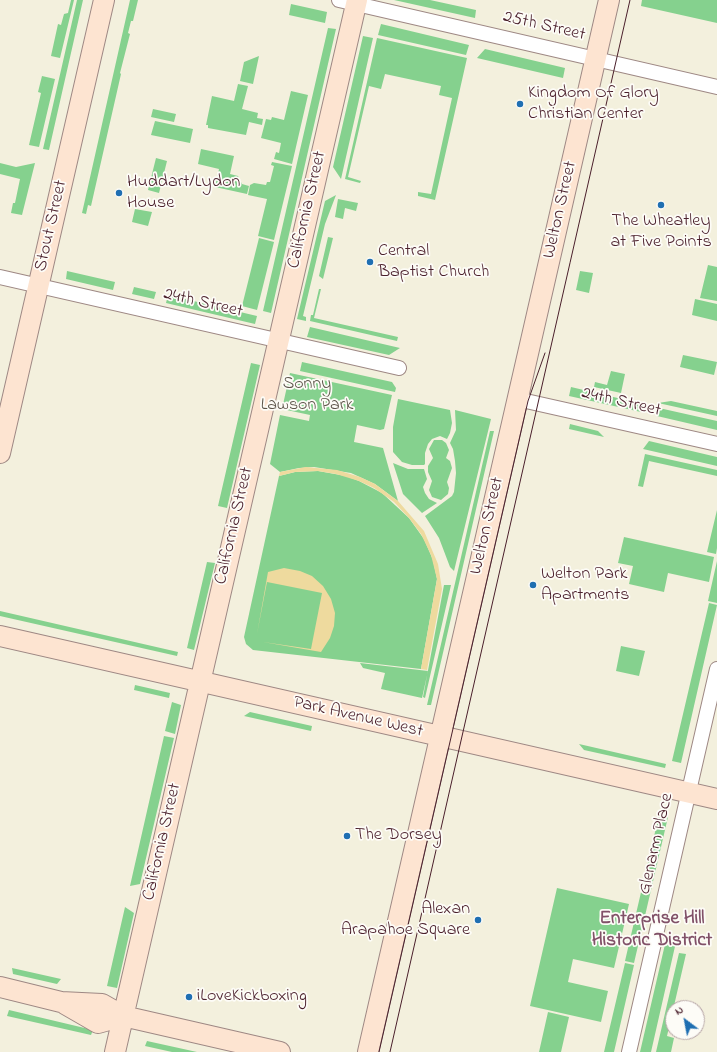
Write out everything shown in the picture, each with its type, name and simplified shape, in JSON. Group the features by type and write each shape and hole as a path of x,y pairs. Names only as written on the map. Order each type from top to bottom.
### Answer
{"street":[{"name":"Stout Street","path":"0,453 104,0"},
{"name":"Welton Street","path":"368,1052 609,0"},
{"name":"25th Street","path":"351,1 717,87"},
{"name":"California Street","path":"115,1052 278,341 351,1"},
{"name":"24th Street","path":"0,278 399,368"},
{"name":"24th Street","path":"518,399 717,444"},
{"name":"Park Avenue West","path":"0,636 717,799"},
{"name":"Glenarm Place","path":"629,1052 717,669"},
{"path":"0,988 61,1002 102,1004 123,1016 280,1052"}],"green space":[{"path":"71,0 74,0 60,58 51,56 58,24 61,25 64,14 68,13"},
{"path":"77,0 83,0 49,150 43,149"},
{"path":"130,0 138,0 133,21 131,21 128,33 130,34 91,206 88,205 86,214 82,213"},
{"path":"394,0 430,0 476,10 475,18"},
{"path":"642,0 717,0 717,23 641,6"},
{"path":"291,4 327,12 325,23 289,15"},
{"path":"381,24 469,45 466,55 378,35"},
{"path":"328,28 336,29 271,313 263,311"},
{"path":"363,36 373,38 341,179 333,167"},
{"path":"377,38 467,58 435,200 418,196 418,192 431,194 452,98 439,95 441,86 385,74 381,89 369,86 348,177 361,181 360,183 345,179"},
{"path":"485,49 565,68 563,78 477,58"},
{"path":"259,56 253,84 240,81 244,62"},
{"path":"42,76 55,79 39,147 29,145 41,93 38,92"},
{"path":"238,84 248,86 242,109 258,113 257,118 263,119 262,125 249,122 246,135 208,128 208,125 206,125 212,96 234,101"},
{"path":"291,91 308,95 292,164 274,159 276,152 279,153 281,143 261,138 266,119 271,120 272,117 284,120"},
{"path":"153,109 176,114 174,122 151,117"},
{"path":"155,121 193,129 190,143 151,135"},
{"path":"201,149 234,156 230,174 238,176 242,184 249,186 247,194 215,187 219,169 198,164"},
{"path":"156,158 167,161 159,193 148,190"},
{"path":"272,162 292,166 274,240 258,236 267,199 248,195 250,185 254,183 266,185 267,182 270,182 274,166 271,165"},
{"path":"0,163 16,167 35,163 22,215 11,213 13,203 15,203 20,179 0,174"},
{"path":"336,195 325,224 303,316 306,317 306,321 297,319 325,201"},
{"path":"338,199 358,203 356,211 345,208 343,219 335,217"},
{"path":"135,209 152,212 148,226 132,222"},
{"path":"328,237 333,238 323,279 319,276"},
{"path":"259,238 274,242 257,310 242,306"},
{"path":"708,265 717,267 717,301 700,298"},
{"path":"67,271 115,282 113,290 66,279"},
{"path":"580,271 593,273 589,293 576,290"},
{"path":"134,287 156,292 154,299 132,294"},
{"path":"319,289 321,289 314,318 398,337 397,341 310,321 311,315 313,315"},
{"path":"168,295 257,316 255,324 166,303"},
{"path":"695,299 717,304 717,321 692,315"},
{"path":"310,327 400,348 389,355 307,337"},
{"path":"683,355 717,362 714,375 680,367"},
{"name":"Sonny Lawson Park","path":"302,362 392,382 396,388 395,392 300,371"},
{"path":"251,363 260,365 227,508 218,506"},
{"path":"611,371 625,374 621,393 594,387 595,382 607,385"},
{"path":"290,373 392,395 384,429 380,430 357,425 354,442 383,448 398,501 375,484 351,473 314,467 280,472 270,464 280,415 309,421 310,415 282,409"},
{"path":"571,387 643,404 641,412 569,396"},
{"name":"Sonny Lawson Park","path":"398,399 450,410 452,423 450,433 447,439 440,436 432,439 428,444 425,453 424,465 412,465 402,462 393,452 393,427"},
{"path":"671,401 717,411 717,416 658,403"},
{"path":"659,408 717,421 717,430 657,416"},
{"path":"455,410 491,419 454,571 450,567 439,538 425,516 452,496 454,492 456,473 453,449 450,443 456,430"},
{"path":"570,424 598,431 604,437 569,429"},
{"path":"490,431 494,431 431,705 427,705"},
{"path":"434,440 442,440 446,443 449,450 446,458 450,461 452,468 447,482 449,488 448,494 441,500 432,497 429,490 432,481 428,472 428,466 433,458 429,449"},
{"path":"649,441 717,457 717,466 643,449"},
{"path":"645,454 717,470 717,476 649,461 643,487 638,486"},
{"path":"393,463 408,469 424,469 427,479 423,487 425,493 429,499 437,503 422,513 403,494"},
{"path":"318,471 346,476 382,493 409,518 424,539 433,560 437,579 421,669 253,650 246,644 244,637 279,476 295,472"},
{"path":"717,510 717,548 716,554 707,552"},
{"path":"624,537 714,557 709,582 668,573 664,592 629,584 633,566 618,563"},
{"path":"717,561 717,603 708,601"},
{"path":"207,562 215,563 194,650 187,648"},
{"path":"444,585 451,585 425,698 423,697"},
{"path":"709,603 717,605 681,763 672,761"},
{"path":"0,611 178,652 177,656 0,616"},
{"path":"621,646 645,651 639,676 616,671"},
{"path":"360,663 428,671 422,698 381,689 385,673 363,668"},
{"path":"135,685 170,693 169,698 134,690"},
{"path":"172,702 181,705 175,734 165,731"},
{"path":"250,712 312,726 311,731 244,716"},
{"path":"164,736 174,738 140,884 130,886"},
{"path":"579,744 666,764 665,768 584,750"},
{"path":"659,815 668,817 634,963 625,961"},
{"path":"557,888 629,904 614,968 573,959 568,982 608,991 601,1022 530,1006"},
{"path":"125,907 134,913 117,988 107,986"},
{"path":"666,940 676,942 651,1052 640,1052"},
{"path":"679,953 686,954 675,1000 668,1000"},
{"path":"625,963 634,965 614,1052 604,1052"},
{"path":"12,968 61,979 57,984 13,974"},
{"path":"9,1010 93,1030 91,1035 7,1016"},
{"path":"548,1012 569,1017 561,1052 539,1052"},
{"path":"665,1013 665,1040 674,1040 671,1052 656,1052"},
{"path":"147,1041 197,1052 172,1052 145,1046"}],"sand":[{"path":"306,467 337,470 360,477 375,484 398,501 424,531 438,564 442,589 427,670 421,669 437,579 431,555 421,534 394,502 374,488 359,481 336,474 318,471 295,472 279,476 280,472"},
{"path":"284,568 300,571 312,576 323,586 331,599 335,613 334,626 330,638 321,652 263,642 311,649 322,593 267,582 257,634 268,572"}],"tram line":[{"path":"390,1052 630,0"},
{"path":"379,1052 528,401 545,353"}],"place":[{"name":"Kingdom Of Glory Christian Center","path":"520,104"},
{"name":"Huddart/Lydon House","path":"119,193"},
{"name":"The Wheatley at Five Points","path":"661,205"},
{"name":"Central Baptist Church","path":"370,262"},
{"name":"Welton Park Apartments","path":"533,585"},
{"name":"The Dorsey","path":"347,836"},
{"name":"Alexan Arapahoe Square","path":"478,920"},
{"name":"iLoveKickboxing","path":"189,997"}],"district":[{"name":"Enterprise Hill Historic District","path":"652,931"}]}
